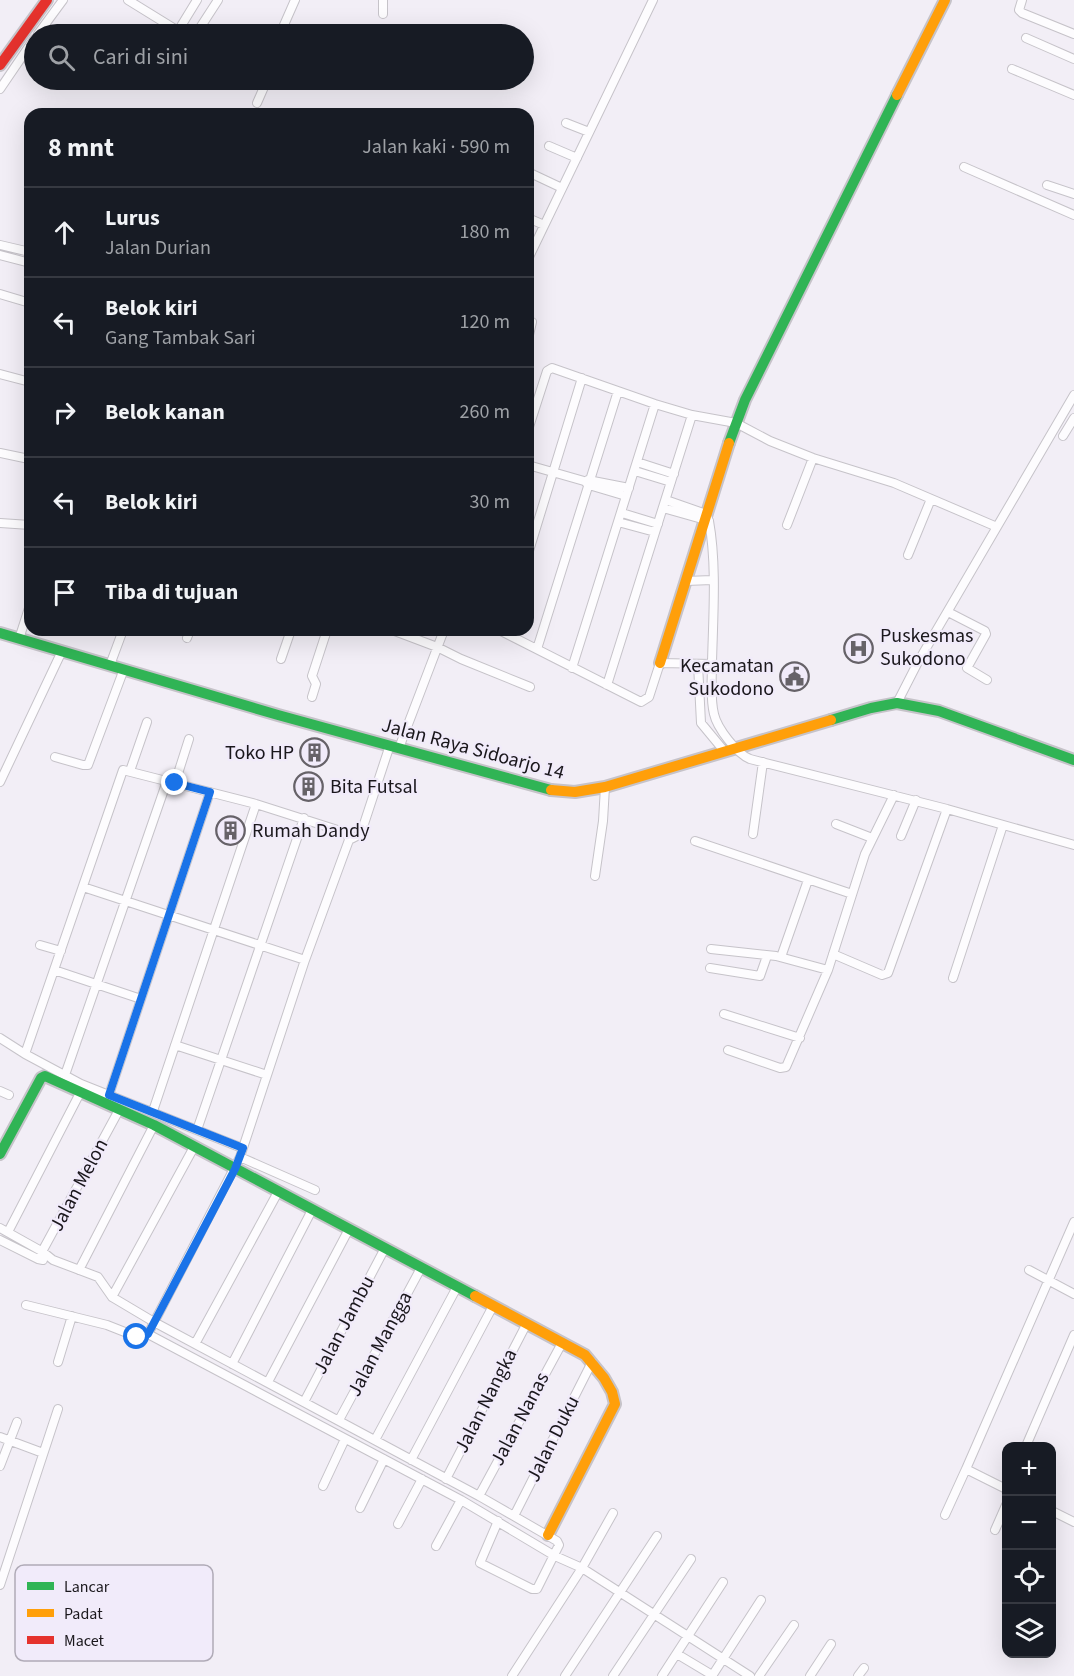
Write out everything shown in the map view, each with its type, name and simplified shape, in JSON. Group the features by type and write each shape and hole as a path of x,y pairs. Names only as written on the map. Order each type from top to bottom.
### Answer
{"street":[{"path":"30,24 47,0"},
{"path":"45,24 63,0"},
{"path":"128,0 167,24"},
{"path":"185,24 197,0"},
{"path":"202,24 218,0"},
{"path":"284,24 295,0"},
{"path":"383,0 383,14"},
{"path":"534,246 653,0"},
{"path":"511,636 639,702 644,702 649,697 736,423 750,389 945,0"},
{"path":"1022,0 1019,10 1022,13 1074,34"},
{"path":"0,65 24,32"},
{"path":"1026,38 1074,59"},
{"path":"0,89 24,54"},
{"path":"1012,69 1074,95"},
{"path":"257,103 263,90"},
{"path":"566,123 589,132"},
{"path":"549,146 577,158"},
{"path":"964,168 1074,215"},
{"path":"534,175 562,188"},
{"path":"1047,185 1074,194"},
{"path":"534,221 544,225"},
{"path":"0,245 24,251"},
{"path":"0,255 24,261"},
{"path":"0,294 24,301"},
{"path":"534,412 549,368 692,415 736,423 770,441 813,458 894,483 998,527"},
{"path":"0,374 24,380"},
{"path":"534,535 582,378"},
{"path":"537,650 618,391"},
{"path":"897,703 918,662 1074,395"},
{"path":"572,668 655,404"},
{"path":"607,685 692,415"},
{"path":"1063,436 1074,418"},
{"path":"0,453 24,458"},
{"path":"787,525 813,458"},
{"path":"637,462 672,478"},
{"path":"534,467 628,492"},
{"path":"635,471 672,478"},
{"path":"908,555 931,499"},
{"path":"665,504 706,519"},
{"path":"621,513 657,528"},
{"path":"706,519 712,580 711,681 714,716 736,749 747,758 947,808 1074,846"},
{"path":"618,522 657,528"},
{"path":"0,523 24,525"},
{"path":"686,580 712,580"},
{"path":"948,612 985,631 986,634 966,668 987,680"},
{"path":"19,639 24,624"},
{"name":"Jalan Raya Sidoarjo 14","path":"0,633 544,789 573,793 604,787 871,708 897,703 939,711 1074,760"},
{"path":"110,665 121,636"},
{"path":"281,659 289,636"},
{"path":"312,697 316,684 312,676 325,636"},
{"path":"408,636 530,687"},
{"path":"349,840 359,835 362,830 394,747 442,636"},
{"path":"0,782 62,651"},
{"path":"660,663 712,664"},
{"path":"698,663 701,723 724,752"},
{"path":"55,757 88,765 124,669"},
{"path":"698,680 711,681"},
{"path":"701,723 714,716"},
{"path":"130,771 147,722"},
{"path":"65,1075 171,782 189,740"},
{"path":"753,834 763,762"},
{"path":"25,1054 123,770 256,804 304,818 349,835 235,1169 148,1334 140,1338 107,1325 26,1305"},
{"path":"594,876 603,821 604,787"},
{"path":"109,1095 210,792"},
{"path":"728,1050 784,1069 800,1038 828,970 872,838 894,795"},
{"path":"901,836 916,800"},
{"path":"153,1112 256,804"},
{"path":"833,954 882,975 888,973 947,808"},
{"path":"197,1130 258,945 304,818"},
{"path":"836,824 872,838"},
{"path":"952,978 1003,825"},
{"path":"695,841 852,894"},
{"path":"781,957 808,880"},
{"path":"82,887 305,960"},
{"path":"40,945 61,951"},
{"path":"711,949 781,957 828,970"},
{"path":"710,968 760,976 767,956"},
{"path":"54,970 141,999"},
{"path":"724,1014 800,1038"},
{"path":"0,1038 65,1075 197,1130 315,1190"},
{"path":"175,1045 267,1076"},
{"path":"0,1155 45,1076 154,1125 585,1355 614,1395 615,1404 548,1535"},
{"path":"0,1091 9,1095"},
{"path":"8,1232 80,1093"},
{"name":"Jalan Melon","path":"41,1255 119,1110"},
{"path":"79,1270 154,1125"},
{"path":"112,1297 194,1147"},
{"path":"195,1344 278,1192"},
{"path":"232,1364 312,1210"},
{"path":"945,1515 1074,1222"},
{"path":"0,1227 41,1255"},
{"path":"268,1382 349,1229"},
{"path":"0,1240 98,1277 112,1297 154,1322 548,1535 559,1543 540,1586 535,1590 480,1563 498,1521"},
{"name":"Jalan Jambu","path":"304,1402 384,1248"},
{"name":"Jalan Mangga","path":"339,1420 421,1268"},
{"path":"1029,1270 1074,1294"},
{"path":"375,1440 457,1287"},
{"path":"411,1460 493,1306"},
{"path":"58,1362 72,1316"},
{"name":"Jalan Nangka","path":"446,1479 527,1323"},
{"path":"148,1334 462,1500 555,1556 582,1568 750,1676"},
{"path":"1028,1442 1074,1335"},
{"name":"Jalan Nanas","path":"479,1496 562,1343"},
{"name":"Jalan Duku","path":"514,1516 592,1362"},
{"path":"0,1586 58,1408"},
{"path":"0,1466 17,1422"},
{"path":"0,1437 44,1452"},
{"path":"323,1486 345,1439"},
{"path":"360,1508 384,1459"},
{"path":"966,1469 1002,1487"},
{"path":"398,1524 422,1479"},
{"path":"436,1546 462,1500"},
{"path":"512,1676 582,1568 613,1513"},
{"path":"995,1530 1002,1514"},
{"path":"1056,1515 1074,1522"},
{"path":"564,1676 657,1536"},
{"path":"613,1676 691,1559"},
{"path":"662,1676 723,1582"},
{"path":"677,1654 712,1676 761,1600"},
{"path":"759,1676 794,1625"},
{"path":"810,1676 831,1644"},
{"path":"858,1676 864,1668"}],"traffic: fast":[{"path":"729,443 745,400 897,95"},
{"path":"0,633 278,715 551,790"},
{"path":"831,720 897,703 939,711 1074,760"},
{"path":"0,1154 41,1078 45,1076 154,1125 475,1296"}],"traffic: slow":[{"path":"897,95 945,0"},
{"path":"660,663 729,443"},
{"path":"551,790 575,792 605,787 831,720"},
{"path":"475,1296 585,1355 612,1392 615,1404 548,1535"}],"traffic: jam":[{"path":"30,24 47,0"},
{"path":"0,65 24,32"}],"place":[{"name":"Puskesmas Sukodono","path":"859,648"},
{"name":"Kecamatan Sukodono","path":"795,677"},
{"name":"Toko HP","path":"315,753"},
{"name":"Bita Futsal","path":"309,787"},
{"name":"Rumah Dandy","path":"231,831"}],"route":[{"path":"137,1337 143,1338 148,1334 235,1169 243,1148 109,1095 210,792 175,783"}]}
